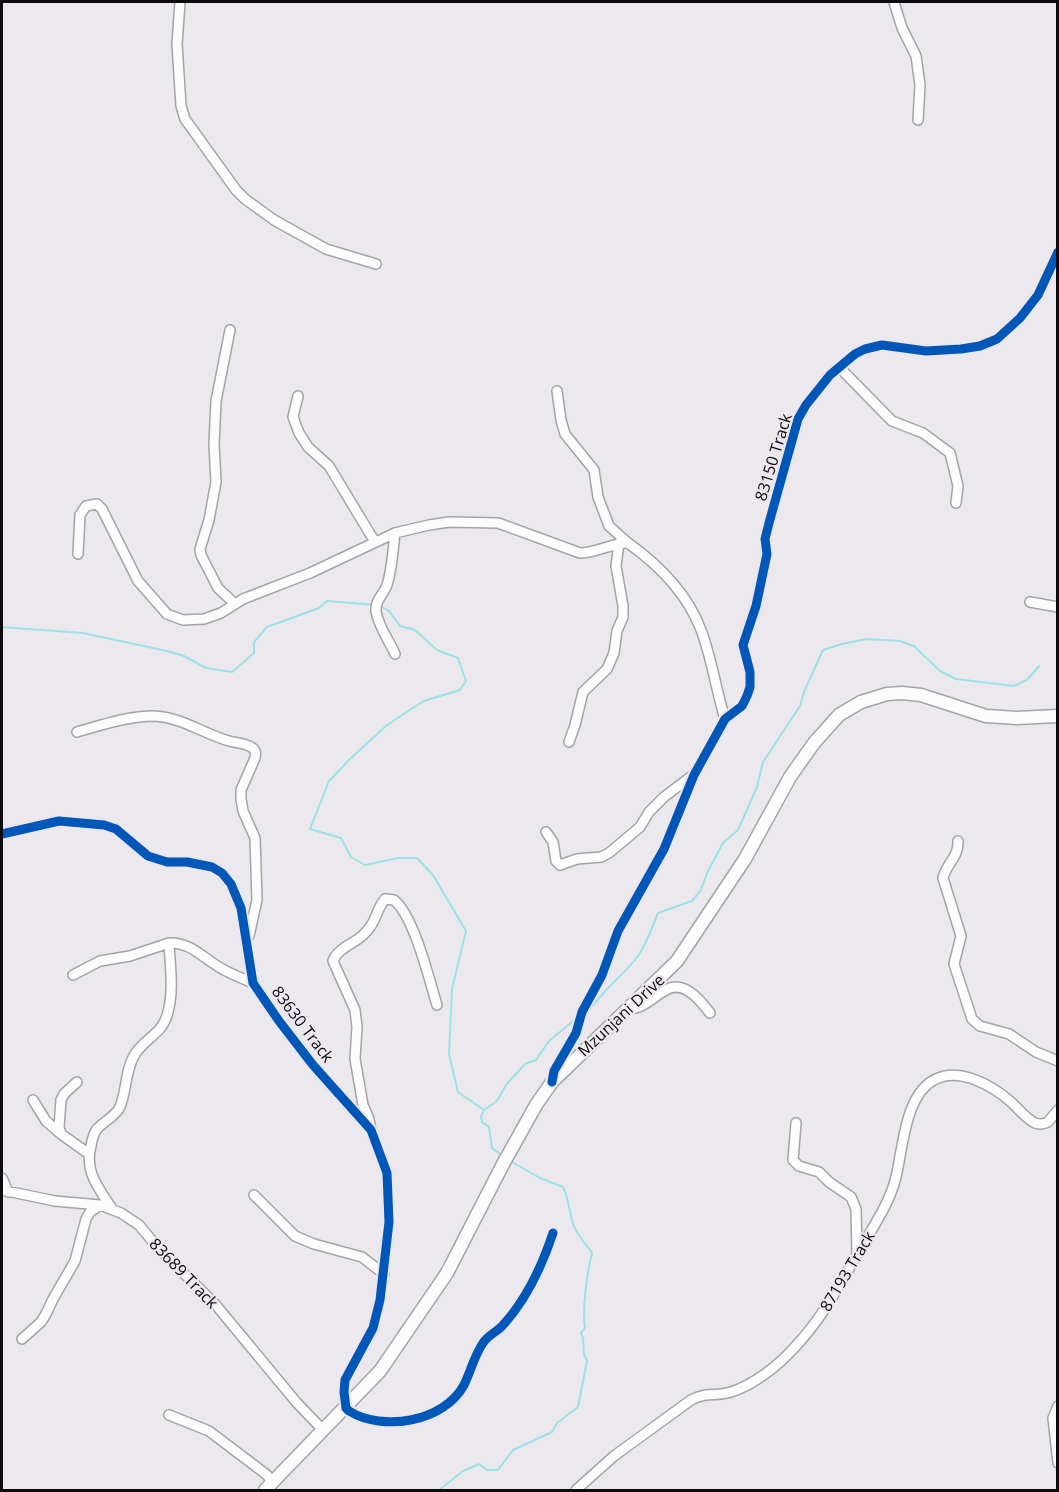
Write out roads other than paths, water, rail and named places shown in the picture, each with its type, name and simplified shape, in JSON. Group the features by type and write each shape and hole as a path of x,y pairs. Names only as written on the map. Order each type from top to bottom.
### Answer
{"main road":[{"name":"Mzunjani Drive","path":"268,1486 380,1371 442,1282 502,1166 536,1105 552,1082 677,961 745,859 790,777 814,743 839,715 861,702 887,694 902,693 929,697 986,716 1017,718 1058,716"}],"street":[{"path":"180,2 177,44 181,106 185,119 236,189 266,215 320,246 335,254 376,264"},
{"path":"894,2 918,63 920,85 918,120"},
{"name":"83150 Track","path":"552,1082 554,1071 573,1040 581,1016 602,975 618,931 664,849 694,775 725,719 742,706 750,687 750,672 744,655 744,638 756,606 767,554 765,539 798,419 817,390 839,367 855,354 873,346 933,351 969,348 997,339 1020,318 1034,301 1058,252"},
{"path":"230,330 216,401 214,491 209,520 200,549 218,588 235,604"},
{"path":"839,367 892,421 923,433 950,453 958,486 956,503"},
{"path":"557,391 565,434 594,470 598,497 609,526 623,543 653,562 669,578 692,611 703,636 725,719"},
{"path":"298,396 293,417 299,433 308,447 321,456 329,466 375,542"},
{"path":"78,554 80,515 86,506 97,504 138,581 171,617 183,620 204,619 221,613 235,604 324,568 394,533 407,529 449,522 487,522 509,526 580,552 592,552 623,543"},
{"path":"394,533 387,585 377,605 379,622 395,654"},
{"path":"568,742 575,725 583,692 607,669 614,653 623,606 616,566 623,543"},
{"path":"1030,602 1058,607"},
{"path":"77,732 120,720 154,716 165,717 228,741 254,748 255,759 241,790 243,811 255,838 257,900 247,941"},
{"path":"546,832 553,842 556,861 560,865 577,859 601,857 624,842 640,827 649,812 664,797 694,775"},
{"name":"83630 Track","path":"2,834 59,821 104,825 116,829 148,856 167,862 187,862 212,867 222,873 236,893 254,983 279,1021 313,1065 370,1130 383,1161 389,1185 389,1222 384,1274 373,1328 345,1380 346,1408"},
{"path":"958,841 957,854 946,868 943,878 961,933 954,964 972,1019 980,1026 1009,1034 1036,1052 1058,1061"},
{"path":"370,1130 355,1059 357,1028 355,1010 333,961 337,954 352,945 372,927 385,899 394,900 405,914 437,1005"},
{"path":"74,975 100,961 130,956 177,942 193,948 223,969 254,983"},
{"path":"111,1209 96,1187 88,1162 89,1154 94,1133 119,1109 129,1066 135,1054 142,1044 158,1033 168,1012 171,988 169,943"},
{"path":"631,1006 636,1008 644,1006 665,989 675,987 692,993 710,1013"},
{"name":"87193 Track","path":"576,1491 604,1465 691,1400 703,1394 725,1394 749,1384 794,1348 827,1307 888,1201 911,1112 918,1096 930,1082 942,1076 953,1076 983,1083 1009,1100 1038,1124 1048,1122 1058,1110"},
{"path":"61,1134 60,1105 64,1094 77,1082"},
{"path":"33,1100 46,1121 89,1154"},
{"path":"796,1123 793,1160 799,1166 819,1172 851,1197 855,1203 857,1254"},
{"path":"2,1178 5,1191"},
{"name":"83689 Track","path":"5,1191 55,1201 100,1205 139,1225 159,1249 215,1304 297,1403 323,1430"},
{"path":"254,1195 295,1236 314,1244 362,1257 384,1274"},
{"path":"22,1339 41,1322 46,1314 52,1299 75,1261 86,1220 90,1212 100,1205"},
{"path":"346,1408 354,1414 377,1421 392,1422 427,1414 443,1406 464,1384 483,1342 502,1326 529,1290 542,1265 553,1233"},
{"path":"1058,1406 1053,1418 1053,1432 1058,1462"},
{"path":"170,1414 209,1431 267,1475 268,1486"}],"waterway":[{"path":"2,627 83,633 167,651 184,656 206,668 232,672 254,653 254,642 267,627 319,608 327,601 375,605"},
{"path":"380,606 389,611 400,626 415,630 437,650 458,658 466,681 460,690 424,701 405,713 386,726 351,758 329,781 310,829 341,838 351,857 365,865 398,858 417,858 433,875 466,931 452,989 449,1054 458,1092 484,1110"},
{"path":"587,1011 638,956 658,913 692,901 701,890 723,843 738,830 757,787 763,762 800,706 823,650 867,639 900,641 914,646 940,671 956,679 1014,686 1027,680 1039,666"},
{"path":"503,1156 492,1148 489,1127 482,1122 481,1117 484,1110 497,1101 506,1085 525,1064 536,1060 549,1041 577,1018"},
{"path":"439,1490 463,1471 479,1464 487,1470 498,1470 513,1450 552,1432 557,1423 578,1407 587,1361 581,1333 585,1328 584,1311 592,1253 575,1228 563,1187 540,1178 510,1161"}]}
